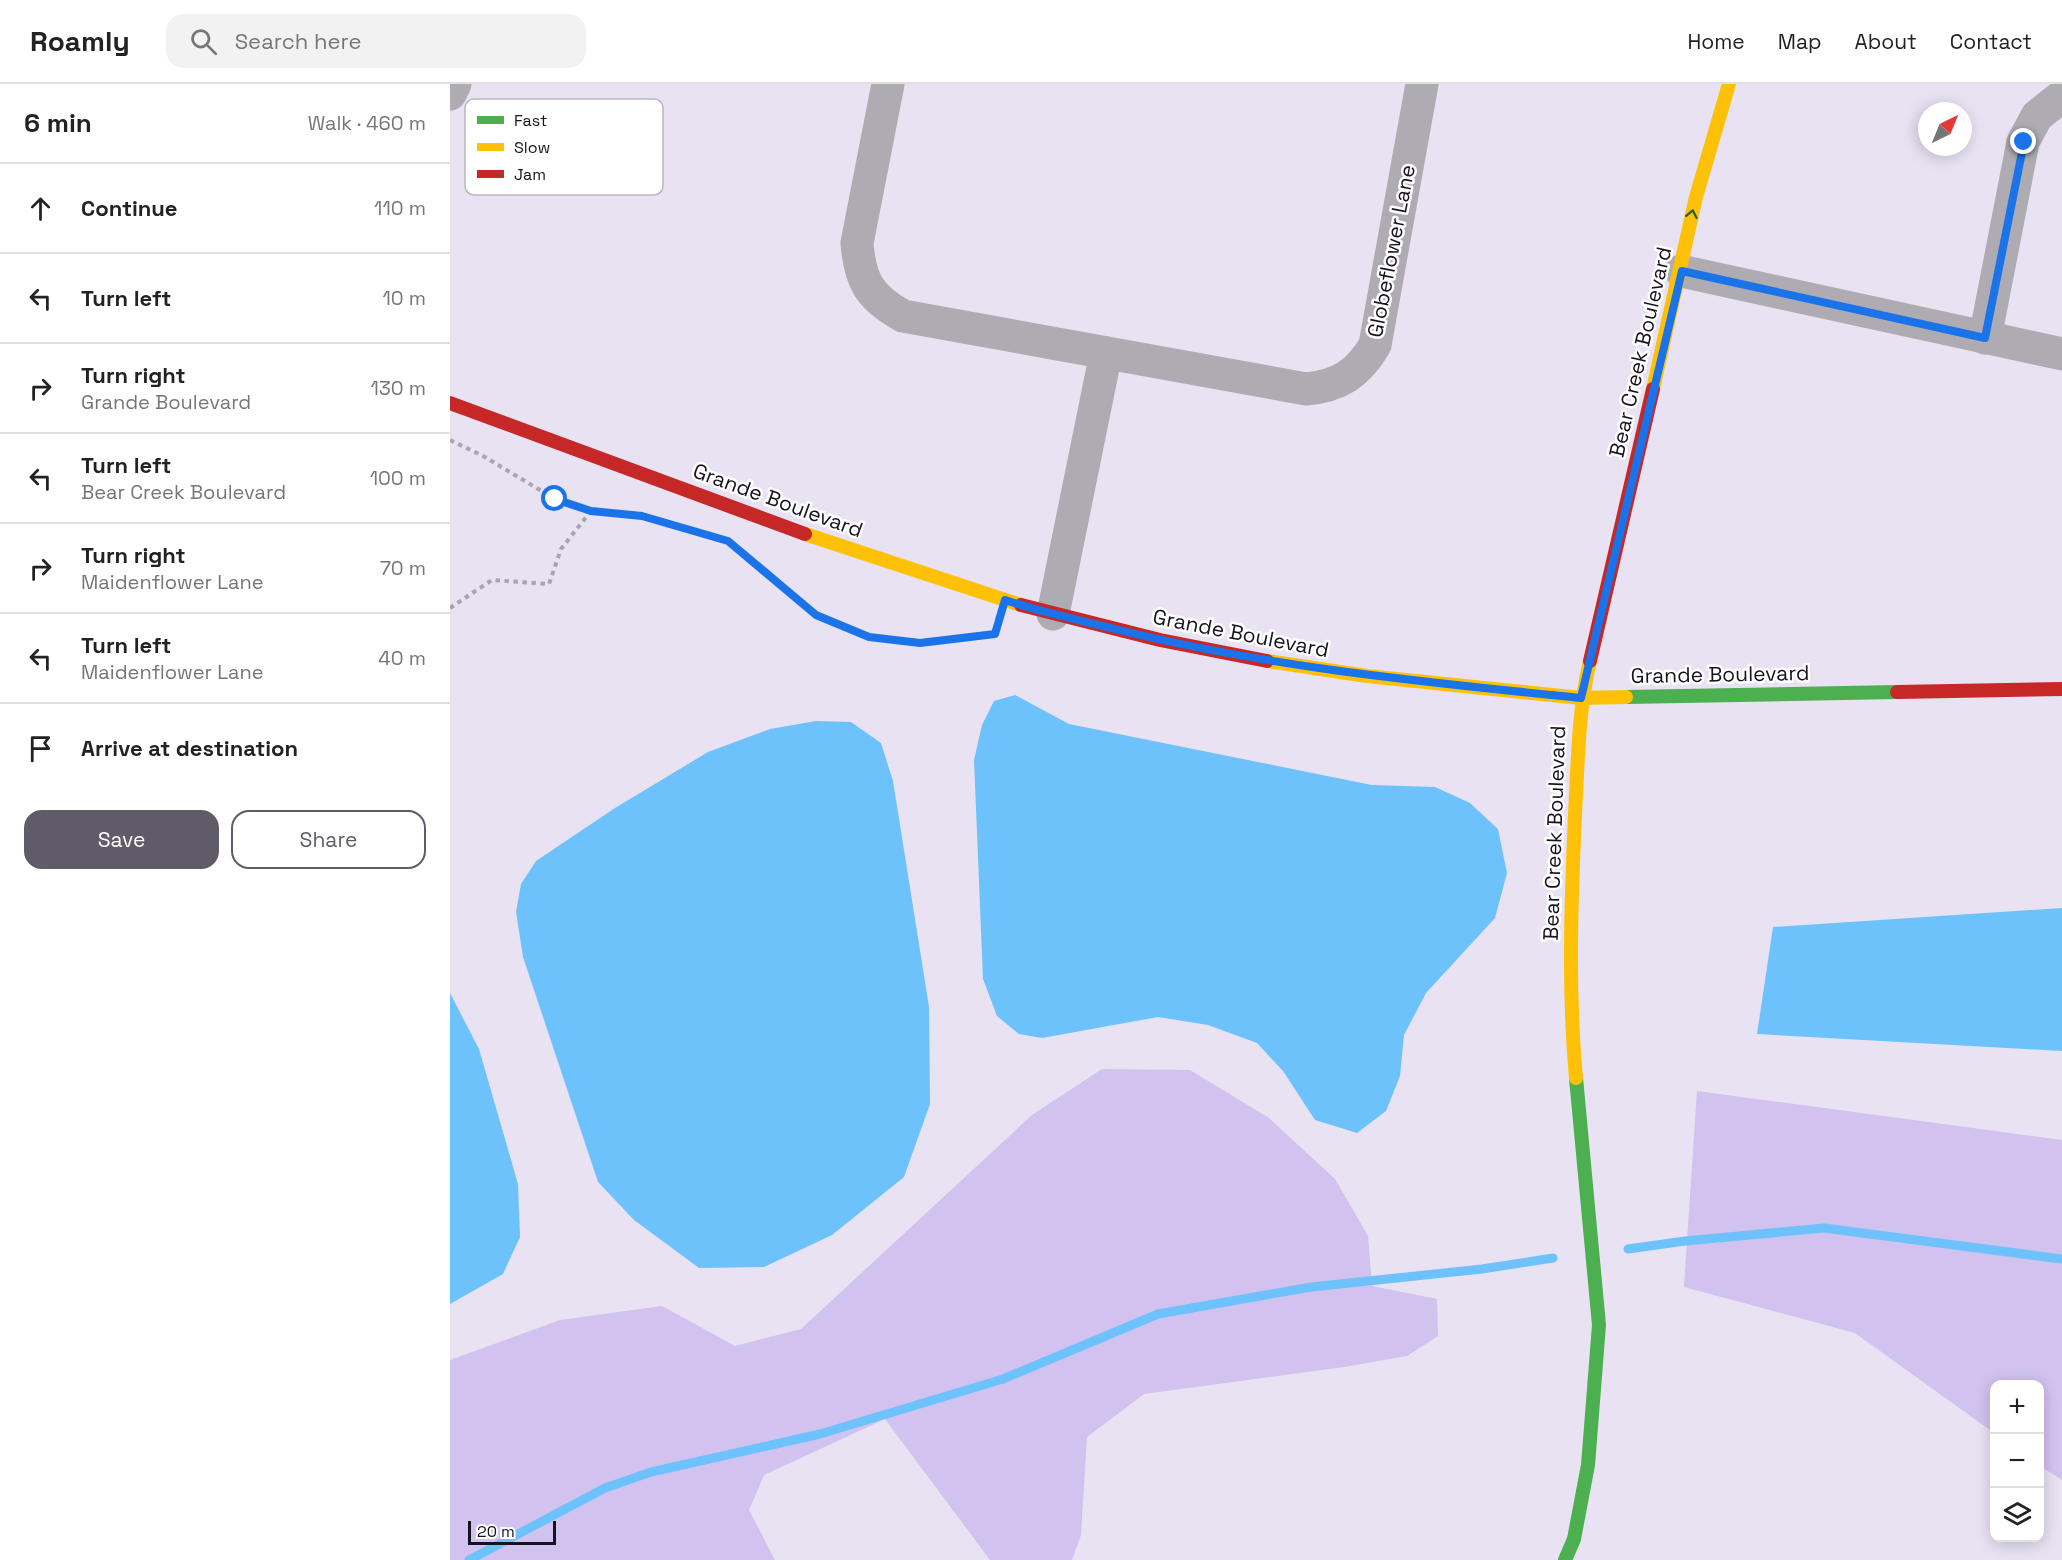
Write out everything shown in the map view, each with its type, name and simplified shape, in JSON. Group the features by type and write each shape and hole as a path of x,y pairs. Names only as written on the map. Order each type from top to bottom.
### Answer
{"street":[{"path":"450,93 455,84"},
{"name":"Globeflower Lane","path":"888,84 858,243 859,269 869,290 884,306 903,316 1306,389 1328,387 1348,378 1364,363 1375,345 1422,84"},
{"name":"Bear Creek Boulevard","path":"1566,1560 1574,1539 1588,1465 1599,1325 1571,1022 1570,918 1581,698 1682,271 1696,197 1729,84"},
{"path":"1985,338 2024,142 2037,116 2062,96"},
{"path":"1682,271 2062,354"},
{"path":"1053,614 1106,353"},
{"name":"Grande Boulevard","path":"450,403 794,530 1005,600 1160,640 1273,662 1367,676 1581,698 2062,689"}],"path":[{"path":"450,440 555,499 591,511 642,516 728,541 816,615 869,637 920,643 995,634 1005,600"},
{"path":"450,608 492,580 549,584 561,549 591,511"}],"shaded area":[{"path":"1102,1069 1190,1070 1269,1118 1335,1179 1368,1236 1372,1286 1437,1299 1438,1336 1407,1356 1344,1367 1144,1394 1087,1437 1081,1535 1072,1560 990,1560 885,1419 764,1475 749,1510 775,1560 450,1560 450,1360 560,1320 662,1306 735,1346 801,1329 1032,1115"},
{"path":"1697,1091 2062,1140 2062,1480 2044,1469 2044,1380 1990,1380 1990,1430 1855,1333 1684,1287"}],"water":[{"path":"1015,695 1069,724 1372,785 1435,787 1470,803 1498,829 1507,873 1495,918 1426,993 1404,1035 1400,1076 1386,1111 1357,1133 1315,1120 1283,1071 1257,1043 1208,1025 1158,1017 1042,1038 1019,1034 997,1016 983,979 974,760 982,725 994,701"},
{"path":"816,721 851,722 881,743 893,781 929,1007 930,1104 904,1177 832,1235 764,1267 699,1268 634,1220 598,1182 523,957 516,912 521,884 536,861 615,808 708,752 770,729"},
{"path":"2062,908 2062,1051 1757,1034 1773,927"},
{"path":"450,993 479,1049 518,1184 520,1237 503,1274 450,1304"}],"waterway":[{"path":"1628,1249 1685,1241 1824,1228 2062,1259"},
{"path":"469,1560 605,1488 651,1472 820,1434 1003,1379 1158,1314 1311,1287 1482,1269 1553,1258"}],"traffic: fast":[{"path":"1626,697 1897,692"},
{"path":"1565,1560 1574,1539 1588,1465 1599,1325 1576,1078"}],"traffic: slow":[{"path":"1653,389 1696,197 1729,84"},
{"path":"805,534 1021,605"},
{"path":"1267,661 1367,676 1581,698 1626,697"},
{"path":"1576,1078 1571,979 1572,880 1579,737 1590,661"}],"traffic: jam":[{"path":"1590,661 1653,389"},
{"path":"450,403 805,534"},
{"path":"1021,605 1160,640 1267,661"},
{"path":"1897,692 2062,689"}],"route":[{"path":"555,499 591,511 642,516 728,541 816,615 869,637 920,643 995,634 1005,600 1160,640 1273,662 1367,676 1581,698 1682,271 1985,338 2024,142"}]}
